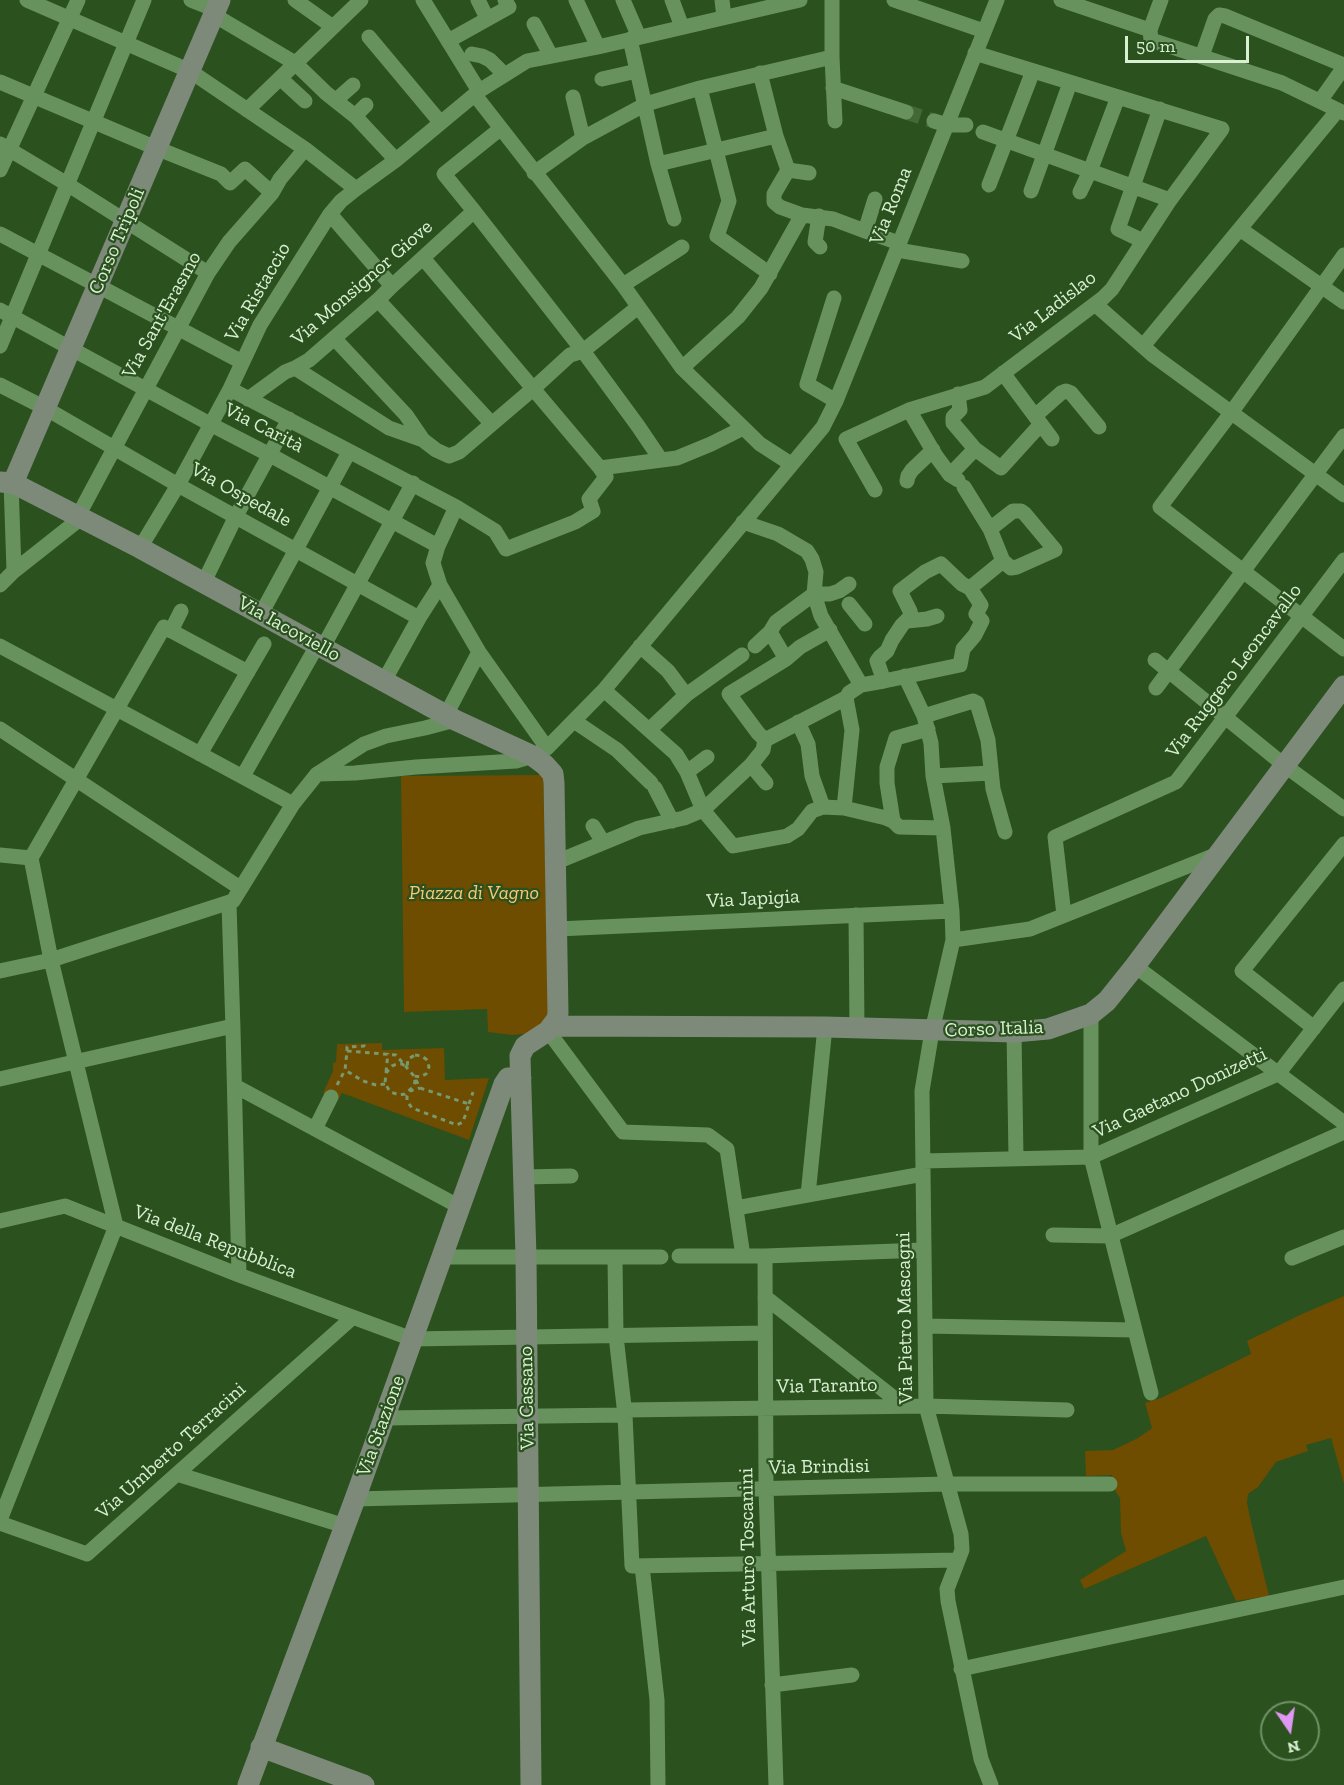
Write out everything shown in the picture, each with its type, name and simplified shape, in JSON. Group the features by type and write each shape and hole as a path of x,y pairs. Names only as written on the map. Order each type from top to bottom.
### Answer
{"main road":[{"name":"Corso Tripoli","path":"8,482 45,408 217,8"},
{"name":"Via Iacoviello","path":"8,482 204,582 450,717 540,752 545,765 553,774 554,863"},
{"name":"Corso Italia","path":"550,1029 857,1028 1014,1032 1048,1029 1091,1014 1107,1000 1135,966 1344,686"},
{"path":"550,1029 558,1013 554,863"},
{"name":"Via Cassano","path":"531,1785 526,1257 521,1078 522,1051 525,1046 550,1029"},
{"name":"Via Stazione","path":"248,1785 355,1499 504,1084 508,1078 521,1078"},
{"path":"261,1748 364,1785"}],"street":[{"path":"27,0 190,70 305,149 356,189"},
{"path":"0,170 5,147 34,96 78,0"},
{"path":"0,346 6,313 38,254 144,0"},
{"path":"191,0 217,8 296,63 326,93 355,116 396,160"},
{"path":"296,0 333,27"},
{"path":"247,110 361,0"},
{"path":"423,0 448,41 473,96 623,285 682,368 760,444 791,464"},
{"path":"478,0 487,18"},
{"path":"448,41 509,7 505,0"},
{"path":"576,0 598,47"},
{"path":"623,0 635,38 637,71 658,164 674,219"},
{"path":"672,0 682,27"},
{"path":"722,0 724,17"},
{"name":"Via Ristaccio","path":"140,548 178,485 230,389 260,325 330,214 341,201 396,160 473,96 527,61 801,0"},
{"path":"832,0 835,121"},
{"path":"894,0 984,31"},
{"name":"Via Roma","path":"540,752 574,722 604,690 823,427 898,247 940,123 975,53 997,0"},
{"path":"1061,0 1150,30"},
{"path":"1143,346 1341,112 1282,83 1151,40 1150,30 1161,0"},
{"path":"1202,56 1215,19 1220,15 1225,16 1344,66 1320,101"},
{"path":"534,24 551,56"},
{"path":"369,37 440,122"},
{"path":"975,53 1160,110 1118,229 1143,241"},
{"path":"472,54 490,60 504,74"},
{"path":"534,173 583,138 646,104 700,88 832,57"},
{"path":"602,79 637,71"},
{"path":"988,185 1033,71"},
{"path":"760,74 776,136 788,170 774,194 774,202 780,207 802,215 833,219 898,247 962,261"},
{"path":"280,78 305,101"},
{"path":"0,82 221,174 230,183 245,169 272,193"},
{"path":"1031,191 1070,83"},
{"path":"336,100 353,85"},
{"path":"700,88 729,201 717,236 770,274"},
{"path":"833,88 906,111"},
{"path":"573,97 583,138"},
{"path":"1080,192 1118,97"},
{"path":"355,116 366,105"},
{"name":"Via Ladislao","path":"846,439 909,410 985,387 1112,289 1170,200 1222,129 1160,110"},
{"path":"940,123 966,125"},
{"path":"500,129 444,174 583,351 660,460"},
{"path":"983,132 1170,200"},
{"path":"658,164 776,136"},
{"path":"5,147 208,273"},
{"name":"Via Sant'Erasmo","path":"80,517 114,448 208,273 229,242 272,193 280,179 305,149"},
{"path":"788,170 809,173"},
{"path":"865,231 875,199"},
{"name":"Via Monsignor Giove","path":"474,211 378,300 309,360 295,368 389,428 423,440 449,456 459,452 570,355 583,351 638,307"},
{"path":"330,214 392,286"},
{"path":"682,368 738,316 770,274 802,215"},
{"path":"819,216 815,242 820,247"},
{"path":"1240,229 1344,302"},
{"path":"0,234 242,362"},
{"path":"623,285 682,247"},
{"path":"1344,255 1231,413 1160,507 1344,649"},
{"path":"423,258 603,473"},
{"path":"834,298 807,384 836,400"},
{"path":"378,300 492,424"},
{"path":"1095,304 1143,346 1344,495"},
{"name":"Via Carità","path":"6,313 438,546"},
{"path":"334,338 406,415 423,440"},
{"path":"248,399 285,372 295,368"},
{"path":"1003,373 1052,439"},
{"name":"Via Ospedale","path":"0,385 419,618"},
{"path":"230,389 456,507 495,531 506,549 575,522 593,511 589,499 603,473 677,458 743,428"},
{"path":"958,394 960,410 953,417 953,423 975,449 1001,468 1061,393 1071,393 1099,427"},
{"path":"909,410 933,450 990,529 1003,561 1011,568 1017,567 1055,550 1021,511 1013,511 990,529"},
{"path":"204,582 236,516 289,419"},
{"path":"823,427 846,439 875,490"},
{"path":"1156,688 1344,436"},
{"path":"957,481 975,449"},
{"path":"907,481 912,470 933,450"},
{"path":"261,614 349,452"},
{"path":"8,482 14,571"},
{"path":"243,776 357,584 413,483"},
{"path":"317,774 516,761 540,752 440,585 433,563 438,546 456,507"},
{"path":"0,585 80,517"},
{"path":"743,522 778,534 807,551 816,572 814,594 821,616 861,685"},
{"name":"Via Ruggero Leoncavallo","path":"1064,915 1055,837 1176,782 1344,560"},
{"path":"970,588 1003,561"},
{"path":"765,740 846,698 849,693 861,685 884,681 960,665 963,650 975,635 982,621 976,614 981,605 970,588 962,584 945,566 937,565 900,591 910,611 910,616 892,639 887,651 877,661 884,681"},
{"path":"384,681 440,585"},
{"path":"755,646 770,632 776,622 814,594 845,594 865,624"},
{"path":"0,1522 116,1226 51,960 30,858 117,709 167,629 181,611"},
{"path":"907,621 937,616"},
{"path":"167,629 248,672"},
{"path":"765,740 729,694 830,630"},
{"path":"770,632 786,659"},
{"path":"200,754 264,644"},
{"path":"0,646 293,804"},
{"path":"640,646 668,671 686,695"},
{"path":"0,971 51,960 233,901 293,804 317,774 364,744 386,736 425,729 450,717 479,652"},
{"path":"649,730 686,695 742,655"},
{"path":"1155,660 1284,765 1344,809"},
{"name":"Via Pietro Mascagni","path":"905,676 926,723 931,743 933,776 944,828 953,940 932,1031 922,1090 926,1406 961,1534 962,1550 947,1589 948,1601 981,1760 991,1785"},
{"path":"604,690 676,754 687,772 703,810 733,846 787,836 798,829 812,811 823,807 844,808 893,821 899,827 944,828"},
{"path":"844,808 852,730 846,698"},
{"path":"893,821 886,767 896,738 976,702 988,740 993,789 1005,832"},
{"path":"574,722 617,750 653,786 672,821"},
{"path":"798,722 808,744 812,776 823,807"},
{"path":"0,729 240,888"},
{"path":"554,863 639,828 684,818 703,810 751,765 763,750 765,740"},
{"path":"687,772 707,758"},
{"path":"751,765 766,783"},
{"path":"933,776 991,772"},
{"path":"593,826 603,842"},
{"path":"1314,1028 1242,971 1344,844"},
{"path":"953,940 1030,929 1218,854"},
{"path":"0,855 30,858"},
{"path":"229,903 239,1275"},
{"name":"Via Japigia","path":"556,929 952,911"},
{"path":"856,915 857,1028"},
{"path":"1135,966 1344,1123"},
{"name":"Via Gaetano Donizetti","path":"736,1208 808,1195 923,1167 1016,1158 1091,1157 1278,1074 1344,989"},
{"path":"1091,1014 1091,1157 1151,1393"},
{"path":"0,1079 233,1026"},
{"path":"808,1195 825,1028"},
{"path":"550,1029 623,1132 708,1136 727,1149 743,1256"},
{"path":"1014,1032 1016,1158"},
{"path":"235,1086 460,1207"},
{"path":"315,1129 331,1097"},
{"path":"1053,1235 1110,1236 1344,1132"},
{"path":"524,1177 570,1176"},
{"name":"Via della Repubblica","path":"0,1221 65,1206 239,1275 412,1339 765,1333"},
{"path":"1292,1258 1344,1237"},
{"path":"680,1256 765,1256 923,1250"},
{"name":"Via Arturo Toscanini","path":"765,1256 766,1489 776,1785"},
{"path":"441,1257 661,1257"},
{"path":"615,1257 616,1336 625,1413 628,1492 657,1700 658,1785"},
{"path":"765,1297 904,1406"},
{"name":"Via Umberto Terracini","path":"0,1522 87,1554 352,1318"},
{"path":"924,1326 1134,1330"},
{"name":"Via Taranto","path":"384,1418 527,1417 766,1408 904,1406 1067,1410"},
{"path":"177,1474 345,1526"},
{"name":"Via Brindisi","path":"355,1499 946,1485 1110,1484"},
{"path":"637,1566 958,1560"},
{"path":"961,1669 1344,1587"},
{"path":"772,1685 852,1675"}],"path":[{"path":"364,1044 364,1046 347,1047 345,1070 363,1081 376,1085 385,1084"},
{"path":"347,1051 396,1055 414,1076 420,1088"},
{"path":"388,1053 385,1084 390,1092 405,1094 420,1088 469,1104"},
{"path":"407,1068 408,1059 415,1055 428,1060 429,1067 426,1074 420,1077 414,1076"},
{"path":"386,1073 397,1064 402,1064 407,1068"},
{"path":"414,1076 415,1082 407,1101 412,1108 457,1125 463,1122 472,1092"}],"green space":[{"name":"Piazza di Vagno","path":"543,775 549,1021 537,1033 512,1035 488,1032 487,1009 404,1012 401,776"},
{"path":"382,1043 382,1050 444,1048 445,1080 489,1078 469,1140 342,1093 338,1100 323,1093 333,1071 333,1063 336,1062 337,1044"},
{"path":"1344,1296 1344,1484 1331,1438 1306,1445 1308,1451 1276,1462 1258,1487 1248,1494 1247,1503 1269,1596 1236,1601 1206,1536 1084,1589 1080,1580 1126,1551 1121,1533 1120,1498 1114,1489 1112,1475 1086,1476 1085,1451 1113,1450 1138,1438 1152,1428 1145,1403 1161,1398 1251,1354 1247,1341"}],"tunnel":[{"path":"906,112 934,121"}]}
